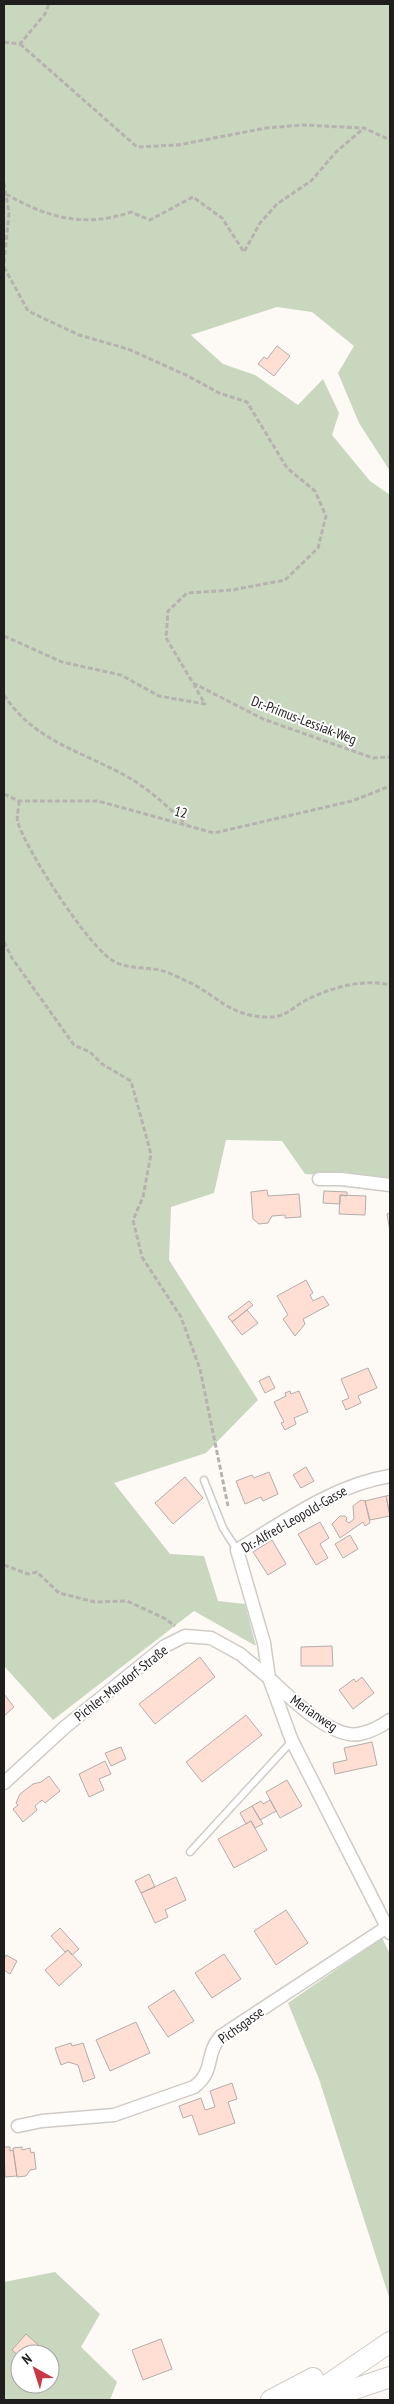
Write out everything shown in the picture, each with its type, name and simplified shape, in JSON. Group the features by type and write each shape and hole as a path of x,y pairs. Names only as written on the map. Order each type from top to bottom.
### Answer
{"main road":[{"path":"300,2400 320,2390 368,2355 390,2342"},
{"path":"271,2400 315,2377 368,2355"},
{"path":"322,2400 390,2376"}],"street":[{"path":"319,1179 341,1179 390,1185"},
{"name":"Dr.-Alfred-Leopold-Gasse","path":"269,1678 264,1643 237,1550 345,1488 370,1479 390,1476"},
{"path":"184,1636 211,1638 225,1644 269,1678 292,1741 389,1930"},
{"name":"Pichler-Mandorf-Straße","path":"4,1783 65,1727 138,1667 165,1646 184,1636"},
{"name":"Merianweg","path":"269,1678 318,1719 344,1733 358,1735 376,1729 390,1720"},
{"name":"Pichsgasse","path":"18,2126 42,2121 114,2116 194,2087 203,2080 209,2071 211,2051 221,2036 389,1930"}],"lane":[{"path":"204,1480 223,1528 237,1550"},
{"path":"190,1852 292,1741"}],"path":[{"path":"20,44 45,14 49,4"},
{"path":"4,42 20,44 137,147 178,145 266,128 302,125 364,128 390,140"},
{"path":"6,194 29,207 72,220 108,220 131,212 150,220 193,197 222,218 244,252 260,223 278,204 311,181 336,152 364,128"},
{"path":"4,183 9,213 4,263"},
{"path":"4,267 28,311 79,336 128,349 188,376 219,393 246,402 287,468 315,491 326,516 318,548 285,580 232,590 187,593 168,611 166,638 205,704 159,696 121,675 62,662 4,636"},
{"name":"Dr.-Primus-Lessiak-Weg","path":"193,684 263,719 373,758 390,757"},
{"path":"4,695 16,713 51,741 128,777 160,801 188,826"},
{"name":"12","path":"4,794 20,801 98,801 214,833 352,801 390,786"},
{"path":"20,801 17,821 29,847 74,918 113,961 129,967 160,970 193,984 221,1004 244,1014 266,1017 285,1015 305,1000 354,984 381,982 390,985"},
{"path":"4,942 12,958 74,1045 90,1052 102,1064 130,1081 151,1154 143,1198 134,1220 142,1256 181,1317 200,1369 229,1512"},
{"path":"4,1565 28,1574 37,1572 59,1593 95,1602 126,1601 164,1618 184,1636"}],"green space":[{"path":"4,4 390,4 390,471 359,423 338,373 354,346 312,312 277,307 191,335 223,364 255,375 298,405 323,379 339,413 332,435 370,481 390,495 390,1179 305,1174 282,1141 226,1140 214,1193 171,1207 169,1260 258,1400 206,1453 114,1483 170,1554 204,1556 218,1601 245,1604 256,1646 194,1611 53,1720 4,1666"},
{"path":"382,1938 390,1954 389,2297 319,2079 288,2003"},
{"path":"55,2272 100,2314 81,2347 117,2382 110,2400 4,2400 4,2282"}],"building":[{"path":"277,346 290,356 274,376 258,364 264,357 267,359"},
{"path":"267,1190 268,1196 299,1194 301,1217 285,1218 285,1215 272,1216 268,1223 259,1224 253,1219 251,1192"},
{"path":"324,1191 347,1192 347,1196 340,1195 340,1204 323,1203"},
{"path":"340,1195 366,1196 365,1215 339,1214"},
{"path":"390,1213 390,1231 387,1214"},
{"path":"306,1280 313,1293 310,1295 313,1301 323,1296 329,1305 303,1319 305,1324 295,1336 283,1319 288,1315 277,1296"},
{"path":"249,1301 253,1305 232,1322 228,1317"},
{"path":"247,1310 258,1323 242,1335 232,1322"},
{"path":"368,1368 377,1388 358,1396 361,1403 346,1410 342,1401 349,1398 341,1379"},
{"path":"269,1376 275,1388 265,1393 259,1381"},
{"path":"290,1391 291,1394 299,1391 308,1412 294,1418 296,1424 285,1430 281,1423 284,1422 274,1402 286,1396 285,1393"},
{"path":"306,1467 314,1481 301,1488 293,1475"},
{"path":"269,1472 278,1494 263,1501 261,1497 245,1504 236,1481 252,1475 254,1478"},
{"path":"185,1477 203,1498 173,1524 155,1503"},
{"path":"390,1495 390,1516 386,1496"},
{"path":"386,1496 390,1516 370,1520 365,1501"},
{"path":"361,1500 365,1501 370,1523 365,1526 363,1522 340,1538 332,1524 340,1516 345,1516 347,1518 346,1521 349,1523 354,1519 353,1506"},
{"path":"320,1522 329,1538 320,1544 328,1558 316,1565 298,1534"},
{"path":"350,1535 358,1549 343,1558 335,1544"},
{"path":"272,1540 286,1564 268,1575 253,1552"},
{"path":"332,1646 333,1666 301,1666 301,1647"},
{"path":"200,1657 215,1677 155,1724 139,1704"},
{"path":"362,1677 374,1693 353,1709 339,1690 354,1679 356,1682"},
{"path":"4,1694 14,1707 4,1716"},
{"path":"246,1715 262,1735 202,1782 186,1762"},
{"path":"372,1742 377,1765 335,1774 333,1763 347,1760 344,1748"},
{"path":"121,1747 126,1759 111,1766 105,1753"},
{"path":"105,1761 111,1774 99,1779 104,1790 89,1797 79,1774"},
{"path":"49,1776 60,1791 45,1803 42,1800 35,1806 37,1810 23,1822 13,1809 18,1805 16,1803 20,1794 33,1784 41,1782"},
{"path":"287,1780 302,1806 280,1818 266,1792"},
{"path":"270,1800 276,1811 260,1820 252,1806 261,1801 263,1804"},
{"path":"252,1806 263,1824 255,1828 251,1821 246,1824 240,1813"},
{"path":"251,1821 267,1850 234,1868 218,1839"},
{"path":"149,1874 155,1887 141,1893 135,1881"},
{"path":"176,1877 186,1900 165,1910 168,1917 155,1923 141,1893"},
{"path":"286,1910 308,1943 276,1965 254,1931"},
{"path":"60,1928 79,1949 72,1955 68,1950 65,1952 51,1936"},
{"path":"68,1950 82,1965 59,1986 45,1970"},
{"path":"224,1954 241,1979 212,1998 195,1973"},
{"path":"6,1955 17,1961 10,1974 4,1970"},
{"path":"174,1990 194,2021 168,2037 148,2007"},
{"path":"136,2022 150,2053 110,2071 96,2040"},
{"path":"71,2043 72,2046 83,2043 95,2078 83,2082 78,2065 68,2062 61,2065 55,2048"},
{"path":"232,2083 237,2099 228,2102 235,2123 199,2135 192,2115 183,2118 179,2106 201,2098 205,2110 215,2107 210,2091"},
{"path":"4,2147 10,2147 10,2151 13,2150 17,2176 5,2177"},
{"path":"22,2147 22,2150 30,2148 31,2153 34,2152 36,2169 30,2170 26,2176 17,2177 13,2148"},
{"path":"26,2334 37,2344 17,2344"},
{"path":"161,2339 172,2369 143,2380 132,2350"}]}
